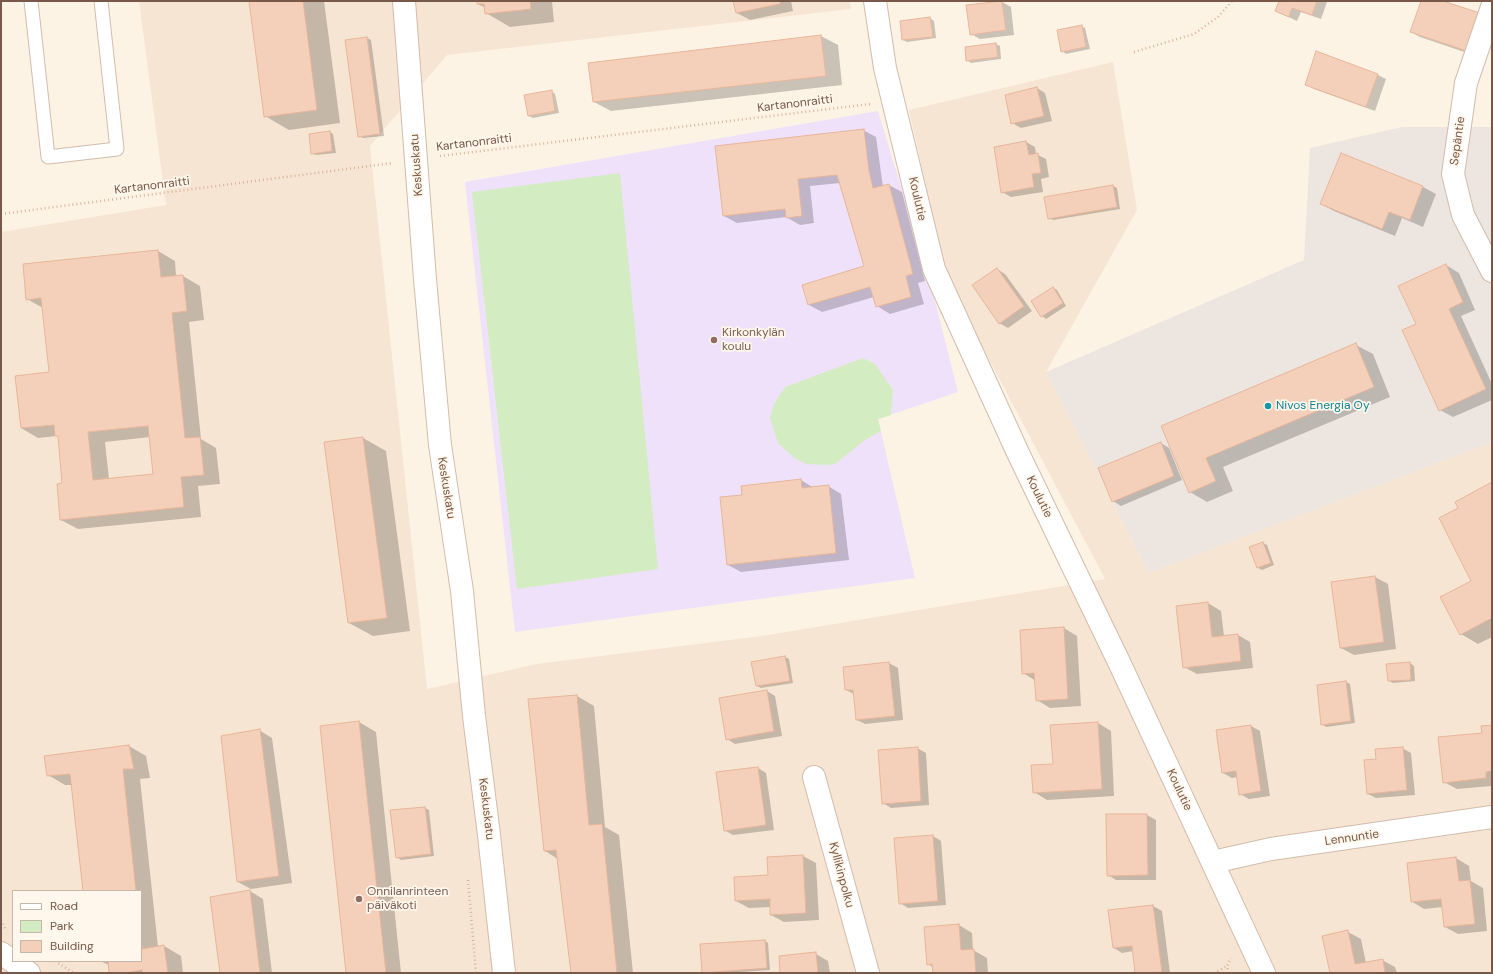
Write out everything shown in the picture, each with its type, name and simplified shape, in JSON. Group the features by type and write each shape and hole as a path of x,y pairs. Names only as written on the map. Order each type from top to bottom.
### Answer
{"street":[{"name":"Keskuskatu","path":"404,1 425,279 440,445 462,590 474,716 489,834 504,973"},
{"name":"Koulutie","path":"875,1 885,68 934,269 1018,453 1116,655 1264,973"},
{"name":"Sepäntie","path":"1492,7 1466,82 1453,174 1463,215 1492,270"},
{"name":"Kyllikinpolku","path":"814,777 868,973"},
{"name":"Lennuntie","path":"1213,862 1271,849 1492,817"},
{"path":"1,953 12,961"},
{"path":"14,962 29,973"}],"lane":[{"path":"31,1 48,157 117,149 101,1"}],"path":[{"path":"1134,52 1194,34 1218,17 1232,1"},
{"name":"Kartanonraitti","path":"1,214 416,160 878,103"},
{"path":"1,920 5,929 9,931"},
{"path":"57,962 74,973"},
{"path":"1214,973 1227,966"}],"shaded area":[{"path":"139,1 850,1 851,9 447,55 370,146 427,689 536,664 762,636 1105,579 947,280 909,110 1113,62 1137,210 1046,372 1149,573 1492,442 1492,973 1,973 1,232 166,205"},
{"name":"Kirkonkylän koulu","path":"878,111 932,289 958,392 878,419 915,578 515,632 465,182"},
{"path":"1402,127 1492,127 1492,442 1149,573 1046,372 1304,260 1310,148"}],"green space":[{"path":"620,173 658,569 517,589 472,192"},
{"path":"863,358 875,364 893,390 891,415 878,419 881,431 865,440 835,464 806,464 793,457 778,443 770,418 774,404 785,387"}],"building":[{"path":"249,1 303,1 317,110 264,117"},
{"path":"477,1 530,1 531,9 485,14 484,4 477,4"},
{"path":"733,1 780,1 780,4 736,13"},
{"path":"1002,1 1006,30 970,35 966,5"},
{"path":"1279,1 1317,1 1312,15 1292,8 1289,17 1275,11"},
{"path":"1421,1 1443,1 1480,13 1467,51 1410,32"},
{"path":"930,17 933,37 902,40 900,21"},
{"path":"1082,25 1086,47 1061,52 1057,30"},
{"path":"821,35 826,76 593,102 588,63"},
{"path":"367,37 380,134 358,137 345,40"},
{"path":"996,43 998,57 966,61 965,47"},
{"path":"1316,51 1378,74 1366,107 1305,85"},
{"path":"1037,87 1044,116 1011,124 1005,95"},
{"path":"552,90 555,111 528,116 524,95"},
{"path":"864,129 869,171 873,188 889,184 913,274 906,276 911,297 876,307 870,287 808,305 802,285 864,266 837,175 798,179 802,216 786,218 785,209 723,216 715,146"},
{"path":"330,131 332,151 311,154 309,134"},
{"path":"1026,141 1029,155 1038,153 1041,173 1032,174 1034,187 1001,193 994,147"},
{"path":"1341,153 1423,186 1410,220 1389,212 1382,229 1320,204"},
{"path":"1113,185 1117,207 1048,219 1044,197"},
{"path":"158,250 161,277 183,275 187,311 172,313 185,438 200,437 204,475 181,477 184,507 60,520 57,484 62,483 58,436 55,436 54,425 21,428 15,376 49,372 41,298 26,300 23,264","holes":["148,426 153,474 93,480 88,432"]},
{"path":"1446,264 1463,302 1449,309 1486,389 1439,411 1402,330 1416,324 1398,286"},
{"path":"997,268 1024,306 999,324 972,285"},
{"path":"1053,287 1063,303 1041,317 1031,301"},
{"name":"Nivos Energia Oy","path":"1356,343 1374,387 1206,458 1216,481 1189,493 1161,426"},
{"path":"363,437 387,618 348,623 324,442"},
{"path":"1161,442 1174,476 1112,502 1098,468"},
{"path":"801,479 802,488 829,485 836,553 727,565 720,497 742,495 741,486"},
{"path":"1492,482 1492,618 1460,635 1440,597 1471,581 1439,518 1458,508 1455,502"},
{"path":"1263,542 1271,563 1257,568 1249,547"},
{"path":"1375,576 1384,642 1340,648 1331,582"},
{"path":"1208,602 1212,637 1238,634 1241,661 1183,668 1176,606"},
{"path":"1064,627 1068,699 1036,701 1034,673 1022,674 1020,630"},
{"path":"785,656 790,681 756,686 751,662"},
{"path":"889,662 895,716 856,720 853,690 845,690 843,667"},
{"path":"1410,662 1411,680 1388,681 1386,664"},
{"path":"1346,681 1351,721 1321,725 1317,685"},
{"path":"767,690 774,731 726,740 719,698"},
{"path":"577,695 589,825 602,824 617,973 571,973 556,850 544,851 528,699"},
{"path":"359,721 386,973 346,973 320,726"},
{"path":"1098,722 1102,789 1033,793 1031,765 1053,764 1050,725"},
{"path":"1251,725 1261,791 1239,795 1236,771 1222,773 1216,730"},
{"path":"1492,725 1492,771 1486,772 1486,778 1443,783 1438,737 1482,733 1481,726"},
{"path":"260,729 279,876 237,882 221,736"},
{"path":"129,745 134,769 123,769 136,890 83,890 70,774 47,776 44,756"},
{"path":"918,747 921,801 882,804 878,750"},
{"path":"1403,747 1407,790 1367,794 1364,760 1376,759 1375,749"},
{"path":"758,767 766,825 724,831 716,772"},
{"path":"425,807 431,854 396,858 390,810"},
{"path":"1106,814 1147,814 1148,875 1107,876"},
{"path":"933,835 938,901 899,904 894,838"},
{"path":"803,855 806,913 770,915 770,899 735,901 734,877 768,875 767,857"},
{"path":"1456,857 1459,881 1470,880 1475,924 1444,927 1441,899 1411,902 1407,863"},
{"path":"250,890 260,973 220,973 210,897"},
{"path":"1153,905 1162,972 1135,973 1132,946 1113,948 1108,910"},
{"path":"959,924 961,950 974,949 976,973 933,973 932,964 927,965 924,927"},
{"path":"1348,930 1355,964 1383,959 1385,973 1330,973 1322,936"},
{"path":"765,940 767,968 702,973 700,944"},
{"path":"164,945 168,973 143,973 142,970 126,973 109,973 108,962 142,962 142,949"},
{"path":"816,952 818,973 780,973 779,956"}],"place":[{"name":"Kirkonkylän koulu","path":"714,340"},
{"name":"Nivos Energia Oy","path":"1268,406"},
{"name":"Onnilanrinteen päiväkoti","path":"359,899"}]}
